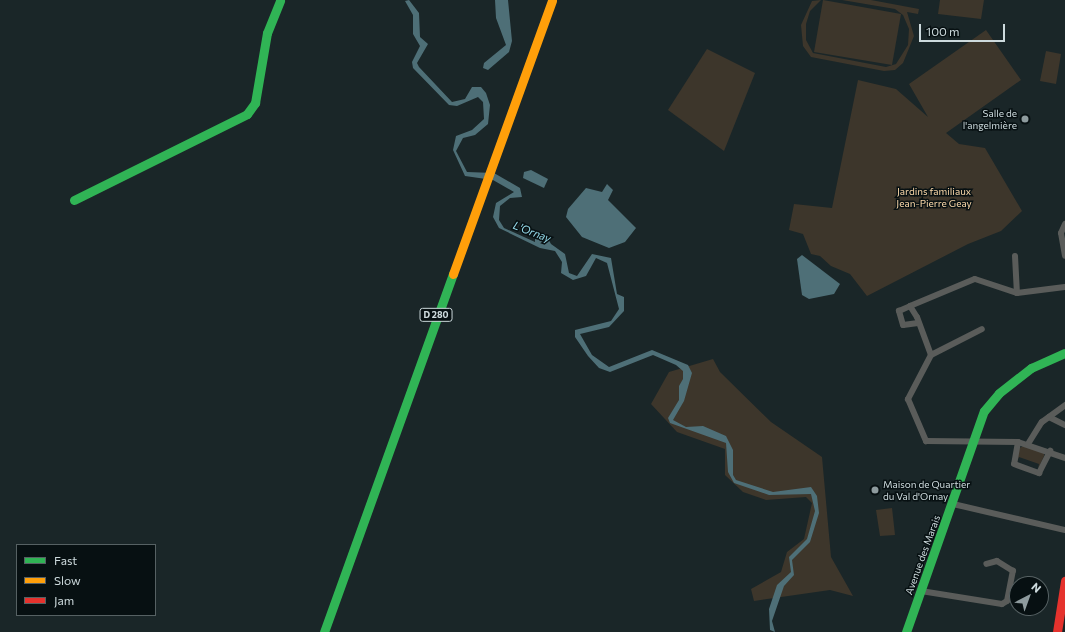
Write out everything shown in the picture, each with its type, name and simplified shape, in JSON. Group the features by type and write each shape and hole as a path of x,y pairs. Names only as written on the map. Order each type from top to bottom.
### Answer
{"street":[{"path":"74,200 247,114 255,103 267,33 280,0"},
{"name":"D 280","path":"324,632 552,0"},
{"path":"1065,224 1063,233 1065,256"},
{"path":"1014,256 1017,293"},
{"path":"918,324 907,326 899,322 899,311 975,279 1017,293 1065,287"},
{"path":"910,306 931,354"},
{"path":"982,329 931,354 908,400 926,441 973,440 1018,442 1050,451 1065,458"},
{"name":"Avenue des Marais","path":"906,632 953,504 973,440 984,411 999,393 1047,358 1065,353"},
{"path":"1028,444 1036,429 1065,405"},
{"path":"1049,417 1065,425"},
{"path":"1018,442 1014,464 1039,473 1050,451"},
{"path":"953,504 1065,530"},
{"path":"921,591 1002,604 1007,601 1013,571 998,561 986,564"},
{"path":"1057,632 1065,581"}],"green space":[{"path":"821,0 810,11 806,24 806,40 813,53 886,67 896,64 908,45 909,29 903,15 895,9 842,0 871,0 919,9 918,14 907,12 914,36 903,63 895,70 884,71 811,57 803,46 801,25 812,1"},
{"path":"823,0 901,14 892,65 814,52"},
{"path":"940,0 984,0 981,19 938,14"},
{"name":"Jardins familiaux Jean-Pierre Geay","path":"986,30 1021,80 946,133 959,144 985,148 1022,211 1001,231 968,244 867,296 850,274 831,266 820,256 811,254 803,234 789,230 794,204 832,208 858,80 896,89 928,117 909,84"},
{"path":"707,49 755,73 724,151 668,110"},
{"path":"1046,51 1061,54 1056,84 1040,81"},
{"path":"713,359 720,372 771,422 822,457 831,557 853,596 830,590 754,601 751,589 781,572 787,552 804,539 812,503 806,497 766,500 743,492 725,475 725,449 677,432 651,404 669,372"},
{"path":"1023,446 1044,453 1038,469 1039,464 1019,457 1017,461 1018,449"},
{"path":"892,508 895,535 880,536 876,510"}],"water":[{"path":"409,0 419,13 420,37 428,44 417,63 419,67 452,102 465,99 472,87 481,87 486,93 490,105 488,124 475,135 463,138 456,151 467,172 494,173 520,188 522,197 510,198 500,206 499,220 504,228 535,242 535,234 545,233 551,244 565,254 569,273 577,276 592,254 611,258 617,294 624,297 624,311 609,327 580,334 592,355 609,367 652,350 688,365 692,373 684,401 673,420 686,427 703,426 726,436 733,450 733,475 736,480 773,492 811,487 817,496 819,513 810,542 792,560 794,575 784,586 772,621 775,632 770,630 769,609 777,585 791,572 789,557 807,539 815,511 811,494 769,495 734,483 728,472 726,443 670,423 668,418 679,400 679,386 683,379 683,371 676,365 653,355 610,372 599,368 588,356 575,337 575,330 611,321 619,309 607,263 596,258 586,276 573,280 561,273 562,262 555,251 540,248 499,228 493,217 496,203 514,192 493,180 465,176 453,150 456,136 472,130 484,119 483,102 478,97 457,106 449,105 413,68 412,62 420,46 413,34 413,15 405,1"},
{"path":"495,0 508,0 512,41 509,52 488,70 483,68 484,63 506,45 496,18"},
{"path":"531,170 548,179 544,188 523,178 524,172"},
{"path":"607,184 613,190 608,200 636,228 625,242 609,248 582,237 566,217 568,209 586,188 602,192"},
{"path":"802,255 840,284 834,294 809,299 802,295 797,259"}],"traffic: fast":[{"path":"74,200 247,114 255,103 267,33 280,0"},
{"path":"324,632 453,274"},
{"path":"906,632 984,411 999,393 1031,368 1065,353"}],"traffic: slow":[{"path":"453,274 552,0"}],"traffic: jam":[{"path":"1057,632 1065,581"}],"place":[{"name":"Salle de l'angelmière","path":"1025,119"},
{"name":"Maison de Quartier du Val d'Ornay","path":"875,490"}],"water label":[{"name":"L'Ornay","path":"532,232"}]}
